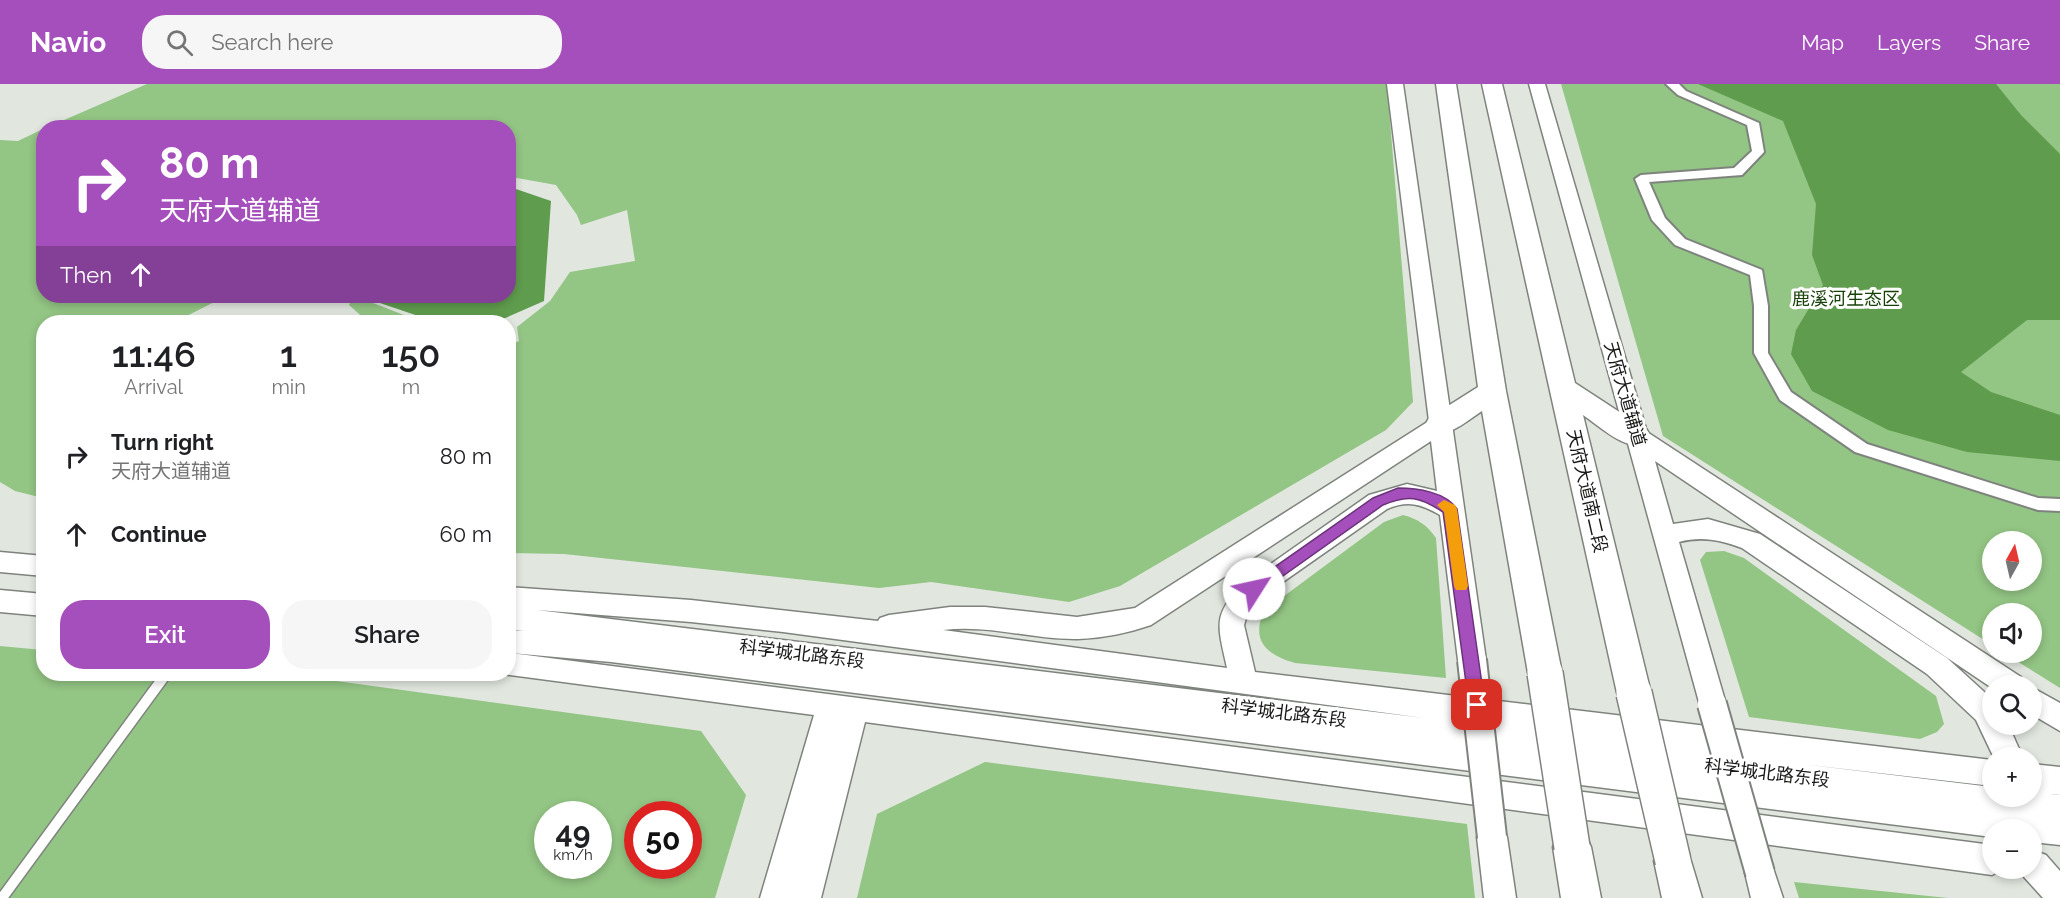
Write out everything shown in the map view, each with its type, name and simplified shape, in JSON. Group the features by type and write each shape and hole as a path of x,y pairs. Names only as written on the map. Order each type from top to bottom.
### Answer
{"highway":[{"path":"1446,84 1492,391 1545,673 1581,898"},
{"name":"天府大道南二段","path":"1492,84 1682,898"},
{"path":"1563,388 1637,437"},
{"path":"1439,425 1492,391"}],"street":[{"path":"1395,84 1472,660 1500,898"},
{"name":"天府大道辅道","path":"1538,84 1763,885"},
{"path":"1671,84 1682,93 1753,123 1758,152 1738,172 1641,179 1659,220 1680,242 1756,273 1761,306 1761,353 1785,396 1861,448 2038,504 2060,505"},
{"path":"856,631 950,618 985,618 1077,627 1112,624 1142,617 1439,425"},
{"path":"1637,437 1994,675"},
{"path":"1244,683 1231,625 1238,606 1254,589 1378,502 1398,493 1416,493 1450,509"},
{"path":"1665,536 1691,527 1717,528 1751,542 1937,666 1982,707"},
{"path":"1,562 36,565"},
{"path":"516,598 592,602 856,631 1244,683 1982,772"},
{"path":"0,601 36,604"},
{"name":"科学城北路东段","path":"516,619 2060,809"},
{"name":"科学城北路东段","path":"516,642 611,650 2060,831"},
{"path":"516,665 1982,859"},
{"path":"2042,706 2060,718"},
{"path":"776,898 843,707"},
{"path":"806,898 843,707"},
{"path":"2042,779 2060,781"},
{"path":"2042,867 2060,894"}],"lane":[{"path":"2,898 161,681"}],"green space":[{"path":"147,84 1387,84 1413,402 1386,430 1120,586 1069,602 931,582 879,588 564,554 516,553 516,342 519,341 517,327 550,301 570,272 635,261 627,210 581,225 577,215 556,185 516,178 516,120 64,120"},
{"name":"鹿溪河生态区","path":"1561,84 2060,84 2060,688 2020,663 2042,663 2042,603 1982,603 1982,639 1663,436"},
{"path":"36,132 36,303 212,303 189,315 36,315 36,496 15,491 0,482 0,140 18,141"},
{"path":"350,303 373,303 404,315 360,315 349,305"},
{"path":"1403,515 1422,523 1436,538 1446,678 1295,663 1277,656 1264,646 1259,631 1264,611 1384,522"},
{"path":"1724,551 1744,558 1936,696 1944,724 1937,732 1920,739 1749,717 1700,560 1706,552"},
{"path":"0,646 36,649 36,681 336,681 701,731 746,795 715,898 0,898"},
{"path":"985,762 1467,824 1475,898 857,898 877,814"},
{"path":"1794,882 1948,898 1799,898"}],"shaded area":[{"path":"1698,84 1996,84 2021,115 2060,154 2060,320 2027,320 1961,372 1991,392 2060,415 2060,461 1967,452 1888,430 1812,391 1791,354 1796,330 1823,285 1812,255 1816,204 1783,121"},
{"path":"516,189 551,201 544,301 512,315 415,315 380,303 516,303"}],"slow traffic":[{"path":"1444,505 1450,509 1461,586"}],"route":[{"path":"1254,589 1378,502 1398,493 1416,493 1435,500 1450,509 1477,705"}]}
